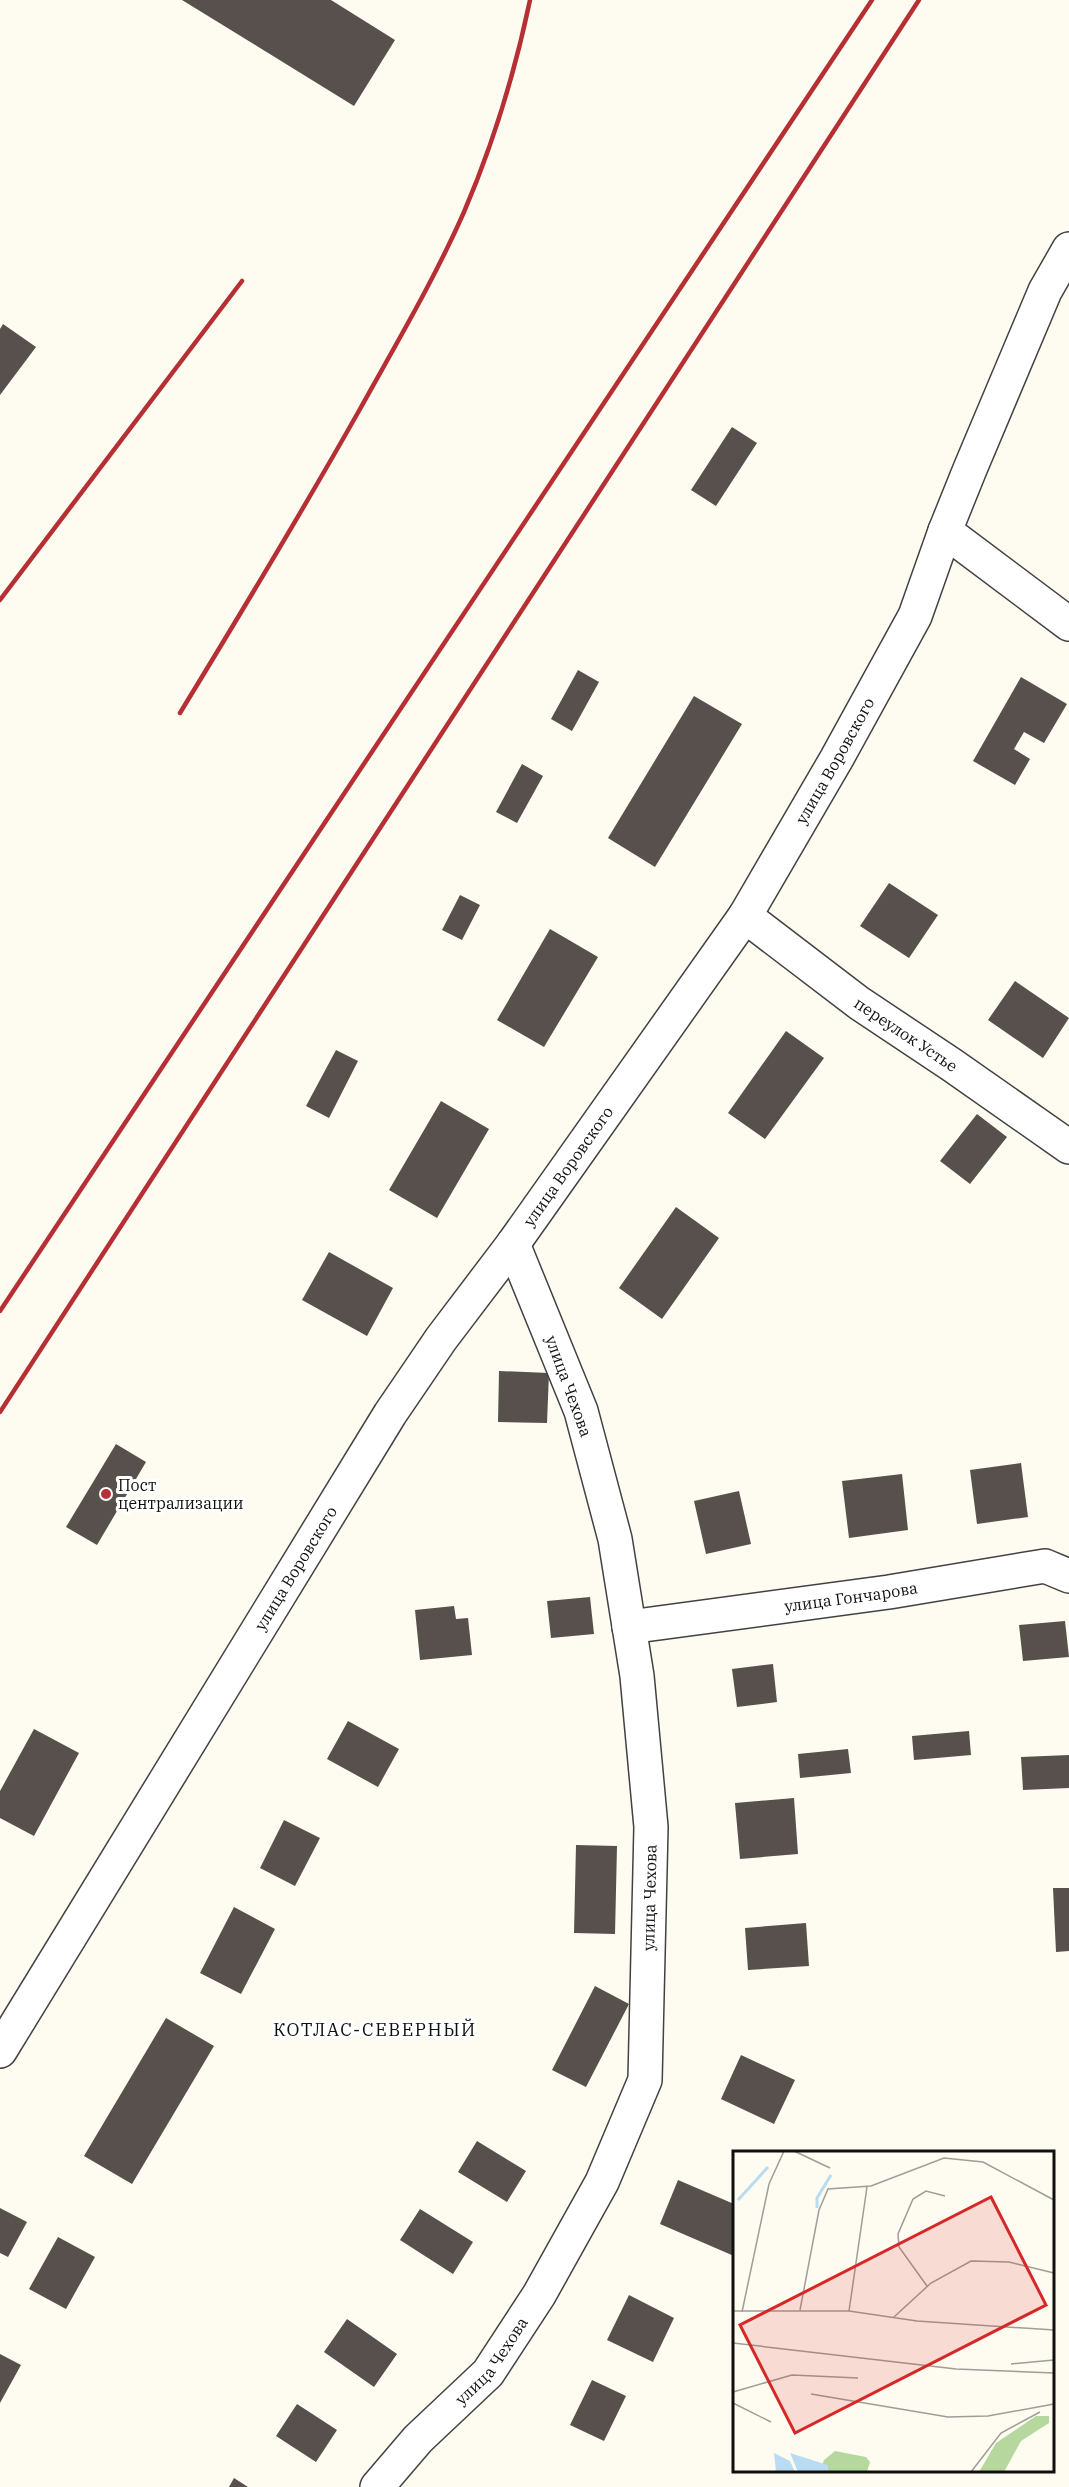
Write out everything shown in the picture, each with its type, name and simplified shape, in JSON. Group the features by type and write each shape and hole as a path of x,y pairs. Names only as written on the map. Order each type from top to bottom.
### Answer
{"street":[{"name":"улица Воровского","path":"0,2051 390,1414 441,1339 513,1244 745,916 837,758 915,616 945,531 1045,291 1069,249"},
{"path":"945,531 1069,624"},
{"name":"переулок Устье","path":"745,916 859,1003 1069,1147"},
{"name":"улица Чехова","path":"377,2487 418,2439 488,2373 539,2295 602,2182 645,2080 651,1827 637,1676 615,1539 581,1411 513,1244"},
{"name":"улица Гончарова","path":"629,1627 889,1592 1045,1566 1069,1576"}],"building":[{"path":"182,0 331,0 395,40 354,106"},
{"path":"3,324 36,347 0,395 0,329"},
{"path":"732,427 757,443 716,506 691,490"},
{"path":"578,670 599,682 572,731 551,719"},
{"path":"1021,677 1067,704 1044,743 1024,732 1014,749 1030,759 1015,785 973,761"},
{"path":"694,696 742,724 655,867 608,838"},
{"path":"522,764 543,776 517,823 496,812"},
{"path":"889,883 938,915 909,958 860,926"},
{"path":"460,895 480,905 462,940 442,930"},
{"path":"550,929 598,957 544,1047 497,1020"},
{"path":"1015,981 1069,1018 1043,1058 988,1020"},
{"path":"786,1031 824,1058 765,1139 728,1113"},
{"path":"336,1050 358,1061 329,1118 306,1106"},
{"path":"441,1101 489,1129 437,1218 389,1190"},
{"path":"977,1114 1007,1137 970,1184 940,1161"},
{"path":"676,1207 719,1238 662,1319 619,1288"},
{"path":"329,1252 393,1288 367,1336 302,1300"},
{"path":"499,1371 549,1373 547,1423 498,1422"},
{"name":"Пост централизации","path":"116,1444 146,1462 97,1545 66,1527"},
{"path":"1021,1463 1028,1517 977,1524 970,1470"},
{"path":"902,1474 908,1530 849,1538 842,1481"},
{"path":"739,1491 751,1544 706,1554 694,1501"},
{"path":"590,1597 594,1634 551,1638 547,1601"},
{"path":"454,1606 456,1619 468,1618 472,1655 420,1660 415,1610"},
{"path":"1065,1621 1069,1657 1023,1661 1019,1625"},
{"path":"773,1664 777,1702 737,1707 732,1669"},
{"path":"348,1721 399,1749 378,1787 327,1759"},
{"path":"34,1729 79,1753 34,1836 0,1818 0,1791"},
{"path":"969,1731 971,1755 914,1760 912,1736"},
{"path":"848,1749 851,1773 800,1778 798,1754"},
{"path":"1069,1755 1069,1788 1023,1790 1021,1757"},
{"path":"794,1798 798,1854 740,1859 735,1803"},
{"path":"284,1820 320,1838 295,1886 260,1868"},
{"path":"576,1845 617,1846 615,1934 574,1933"},
{"path":"1053,1888 1069,1888 1069,1951 1056,1952"},
{"path":"234,1907 275,1929 241,1994 200,1973"},
{"path":"806,1923 809,1966 748,1970 745,1928"},
{"path":"595,1986 629,2004 586,2087 552,2070"},
{"path":"166,2018 214,2046 132,2184 84,2156"},
{"path":"741,2055 795,2080 774,2124 721,2099"},
{"path":"477,2141 526,2171 507,2202 458,2172"},
{"path":"678,2180 733,2204 733,2256 660,2224"},
{"path":"0,2208 27,2222 8,2257 0,2253"},
{"path":"420,2209 473,2242 453,2274 400,2240"},
{"path":"58,2237 95,2257 66,2309 29,2289"},
{"path":"629,2295 674,2318 653,2362 607,2340"},
{"path":"347,2319 397,2354 374,2387 324,2352"},
{"path":"0,2354 21,2365 0,2403"},
{"path":"592,2380 626,2396 604,2441 570,2425"},
{"path":"297,2404 337,2430 316,2462 276,2436"},
{"path":"234,2478 248,2487 229,2487"}],"railway":[{"path":"180,713 316,486 440,262 475,186 494,134 530,0"},
{"path":"0,1311 872,0"},
{"path":"0,1412 919,0"},
{"path":"0,600 242,281"}],"place":[{"name":"Пост централизации","path":"106,1494"}],"district":[{"name":"КОТЛАС-СЕВЕРНЫЙ","path":"375,2029"}]}
